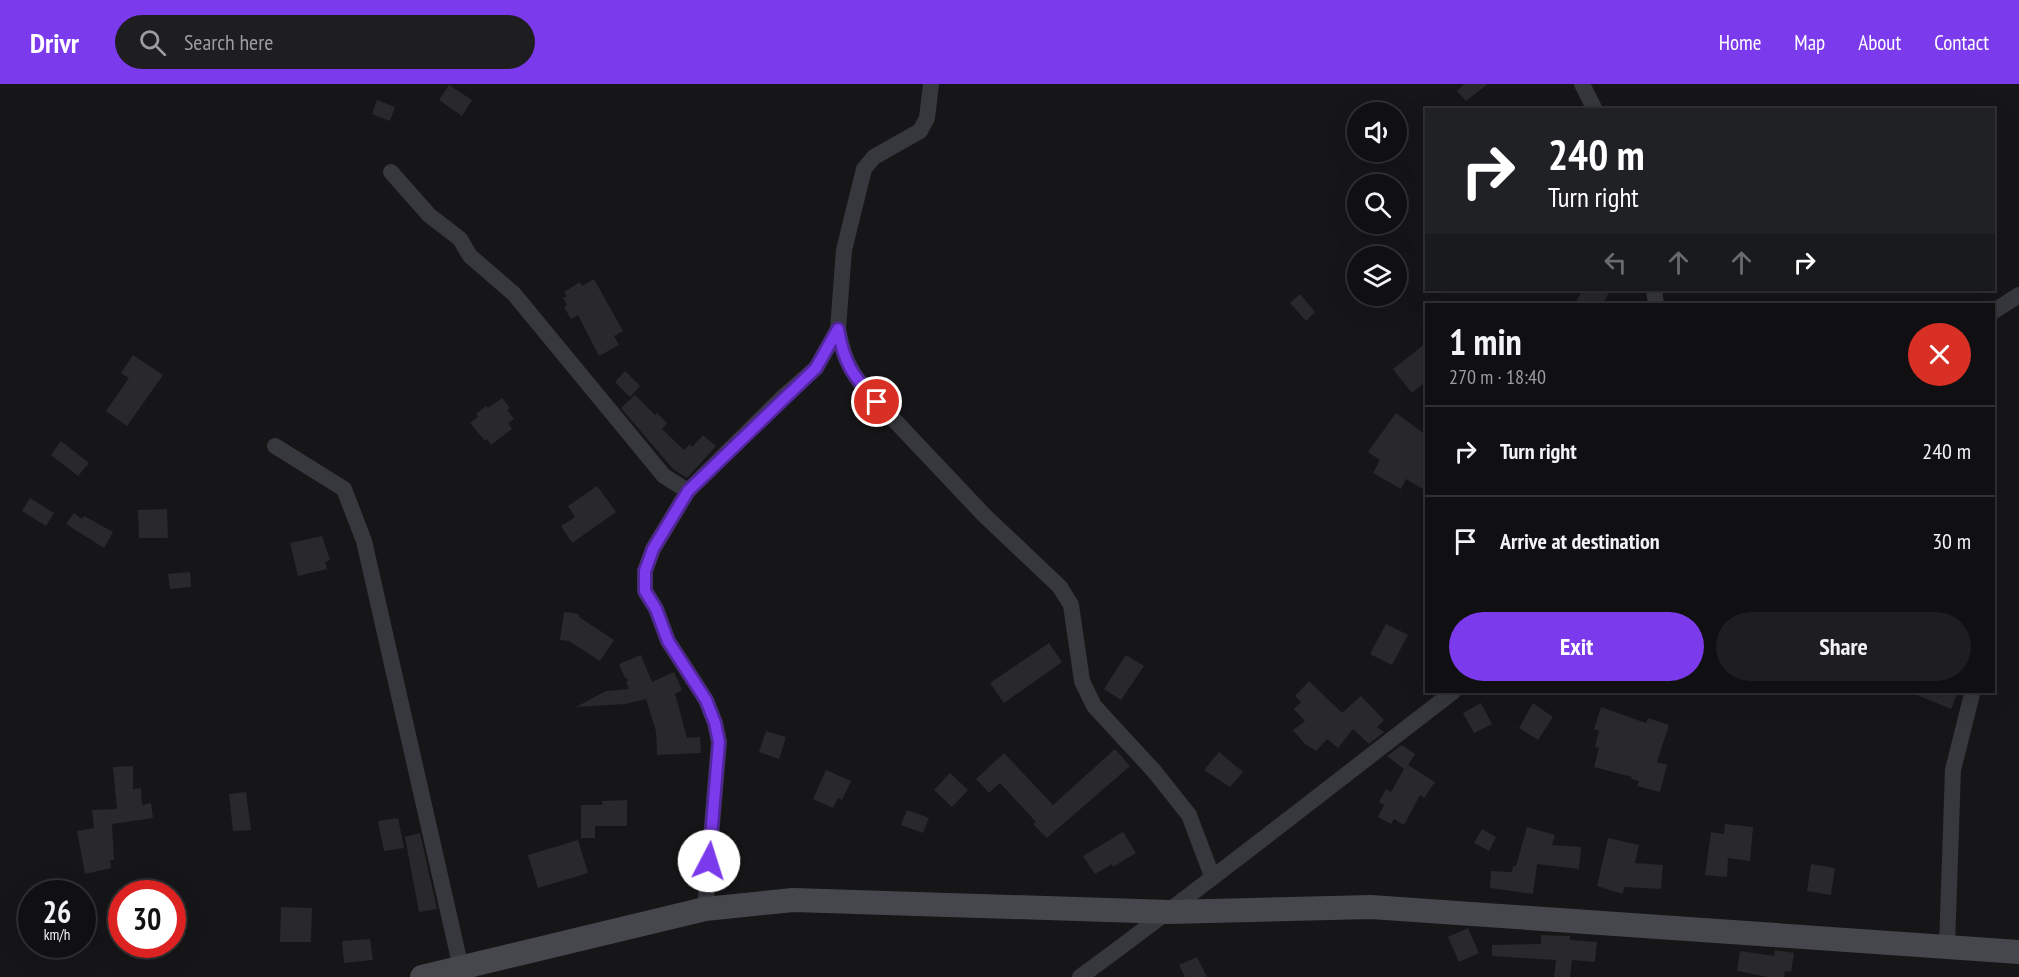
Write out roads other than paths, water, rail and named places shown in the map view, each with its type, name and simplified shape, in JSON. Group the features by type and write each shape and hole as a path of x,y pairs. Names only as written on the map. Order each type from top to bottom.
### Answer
{"street":[{"path":"931,84 927,118 920,131 874,157 864,169 844,250 838,329 843,354 850,370 864,388 984,515 1060,587 1071,605 1082,681 1094,706 1154,771 1189,815 1212,876"},
{"path":"1582,84 1594,108"},
{"path":"391,172 429,215 460,239 471,256 514,294 664,476 688,491"},
{"path":"1995,310 2019,296"},
{"path":"705,909 719,742 706,700 668,641 656,609 645,591 645,571 653,549 688,491 816,368 838,329"},
{"path":"275,446 344,489 364,541 461,968"},
{"path":"1080,977 1169,912 1212,876 1453,693"},
{"path":"1947,946 1953,770 1972,694"},
{"path":"422,977 705,909 793,900 1169,912 1371,908 2019,951"}]}
